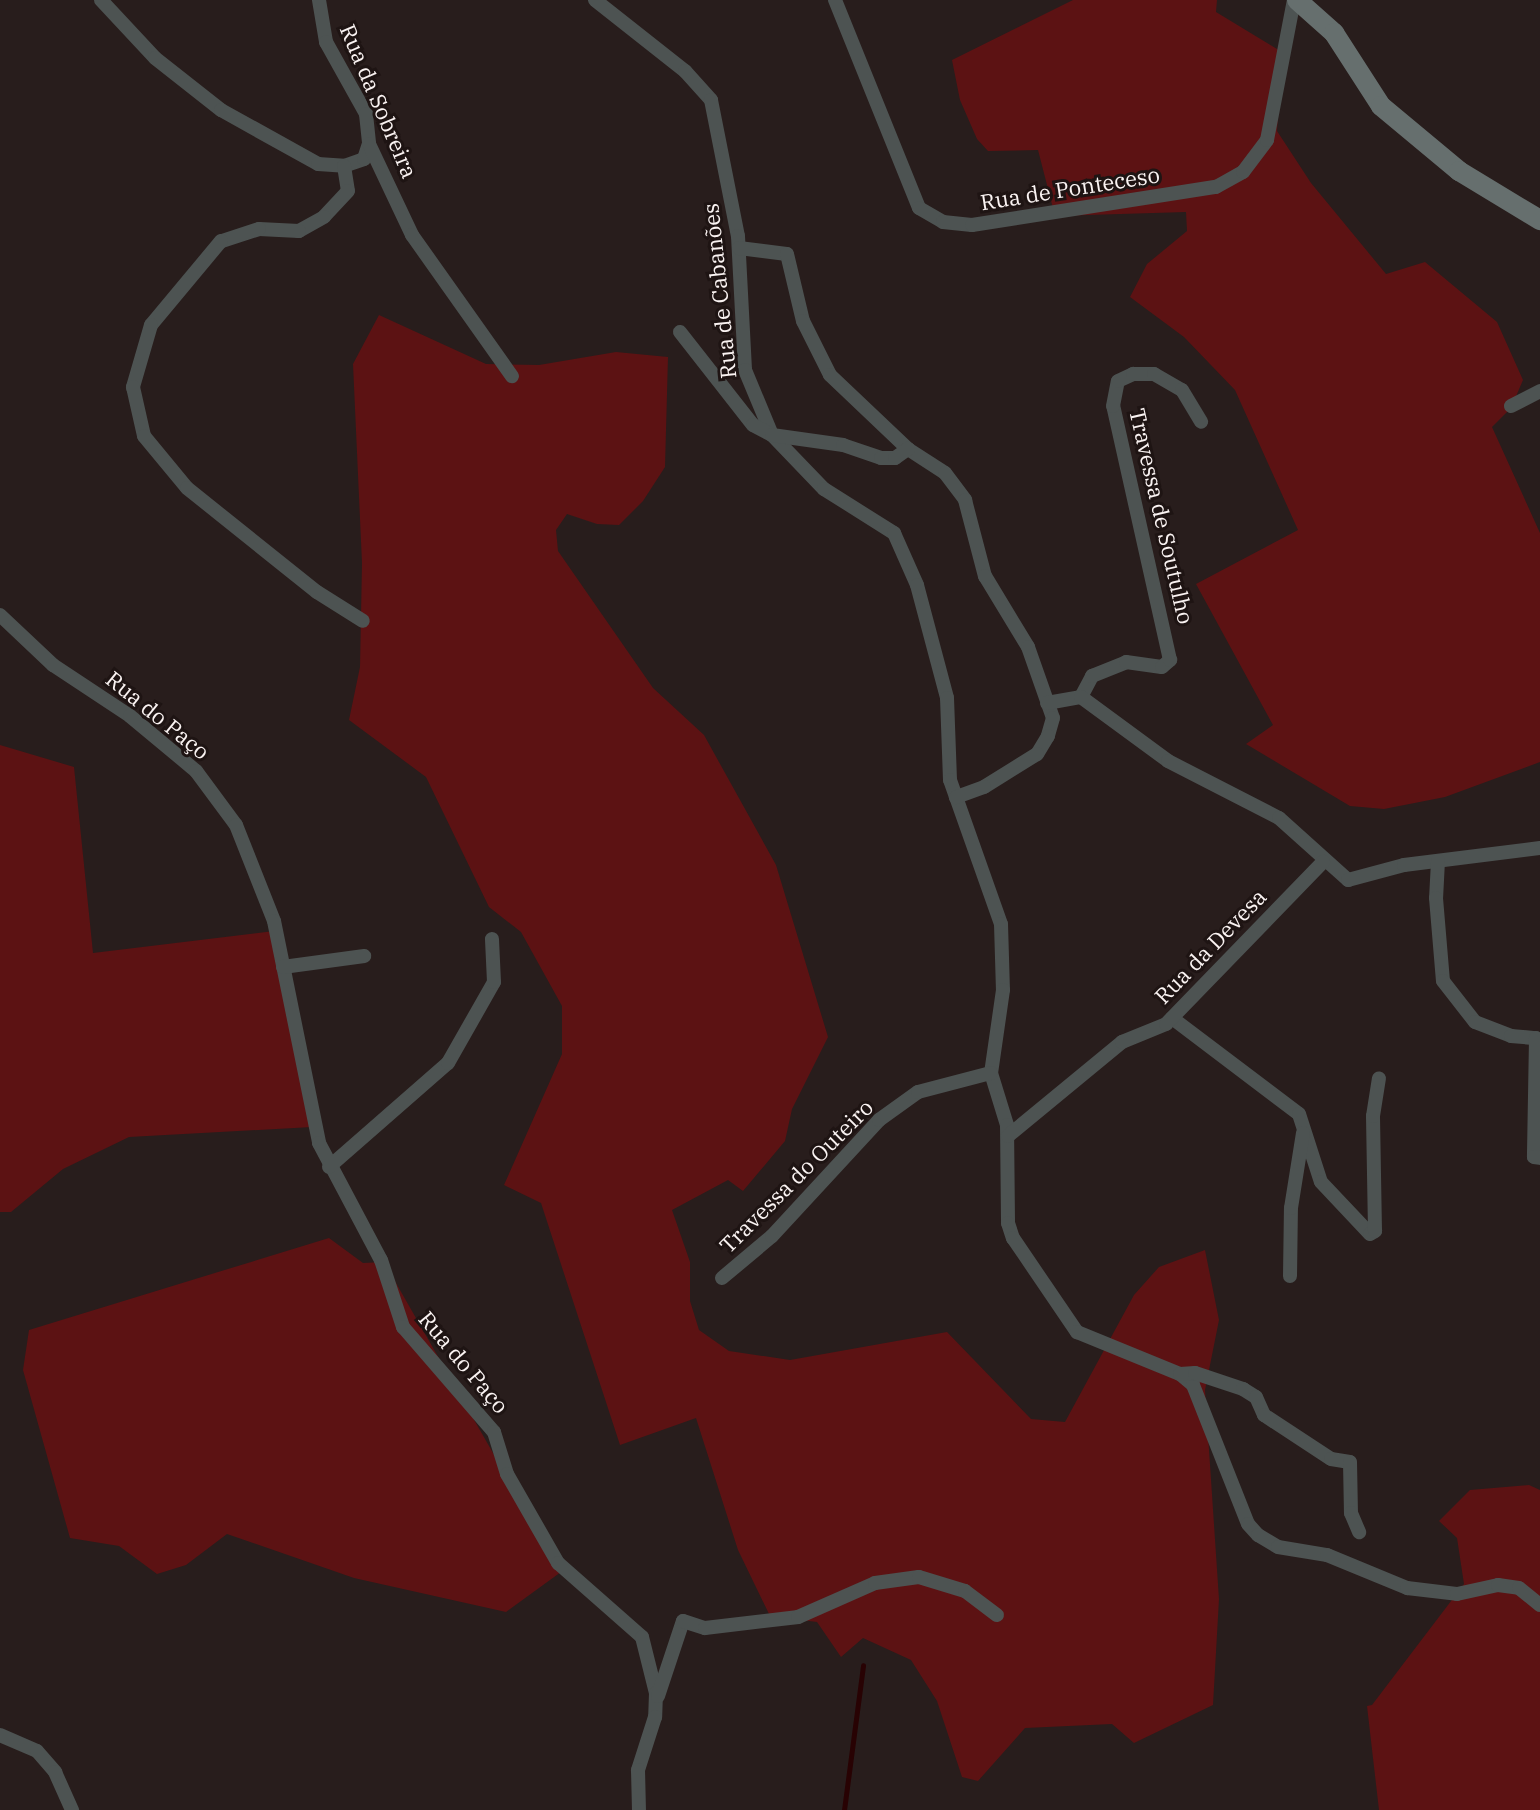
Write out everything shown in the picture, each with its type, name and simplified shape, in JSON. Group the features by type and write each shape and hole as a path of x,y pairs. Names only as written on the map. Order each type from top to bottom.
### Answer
{"street":[{"path":"101,0 155,58 221,110 318,164 344,166 364,159 369,144"},
{"name":"Rua da Sobreira","path":"319,0 326,42 366,114 369,144 412,235 512,376"},
{"name":"Rua de Cabanões","path":"595,0 685,71 711,100 739,248 745,370 772,435"},
{"name":"Rua de Ponteceso","path":"835,0 919,208 943,222 972,225 1216,187 1243,172 1267,140 1305,2"},
{"path":"1305,2 1381,106 1459,171 1540,220"},
{"path":"344,166 348,191 324,217 299,231 259,229 221,241 151,325 133,387 144,436 187,488 257,546 363,621"},
{"path":"739,248 787,254 803,321 830,375 908,449 945,473 965,500 985,576 1015,620 1053,718 1037,754 984,787 956,797"},
{"name":"Rua de Cabanões","path":"680,332 753,425 772,435 824,489 880,522 903,546 947,698 947,766 1001,924 1004,976 991,1073"},
{"name":"Travessa de Soutulho","path":"1081,697 1092,676 1126,662 1162,667 1170,660 1113,406 1118,381 1133,374 1154,374 1182,390 1201,422"},
{"path":"1511,406 1540,391"},
{"path":"772,435 830,443 881,458 895,458 908,449"},
{"name":"Rua do Paço","path":"0,615 53,665 130,716 196,771 236,825 263,883 319,1143 329,1167 381,1260 403,1327 494,1432 507,1474 535,1531 558,1563 642,1637 651,1661 655,1704"},
{"path":"1047,703 1081,697 1168,761 1279,818 1323,862 1359,881 1404,865 1540,848"},
{"path":"1438,861 1436,898 1443,981 1475,1022 1511,1036 1536,1038 1534,1157 1540,1158"},
{"name":"Rua da Devesa","path":"1008,1136 1122,1042 1172,1018 1323,862"},
{"path":"329,1167 448,1063 494,982 492,939"},
{"path":"283,967 364,956"},
{"path":"1172,1018 1277,1093 1304,1124 1321,1182 1370,1234 1375,1231 1373,1116 1379,1078"},
{"path":"991,1073 1008,1136 1008,1223 1013,1238 1077,1332 1180,1374 1193,1385 1248,1524 1258,1535 1278,1547 1327,1555 1407,1588 1457,1594 1498,1585 1519,1588 1540,1605"},
{"name":"Travessa do Outeiro","path":"722,1278 772,1236 879,1120 918,1092 991,1073"},
{"path":"1290,1276 1291,1208 1304,1124"},
{"path":"1180,1374 1195,1373 1243,1389 1256,1397 1264,1415 1331,1459 1350,1462 1351,1513 1359,1532"},
{"name":"Rua do Paço","path":"639,1810 638,1770 655,1704 683,1621 705,1628 798,1617 875,1583 919,1577 965,1591 997,1615"},
{"path":"0,1735 37,1751 55,1772 72,1810"}],"shaded area":[{"path":"1073,0 1217,0 1216,12 1282,52 1277,131 1311,183 1386,274 1425,262 1497,322 1523,380 1511,408 1492,427 1540,533 1540,762 1445,797 1384,809 1350,806 1246,744 1273,725 1196,584 1298,530 1235,390 1184,337 1130,297 1147,264 1187,231 1186,212 1055,216 1038,150 988,151 977,139 960,100 952,60"},
{"path":"379,315 486,364 539,365 616,352 668,357 665,467 643,501 619,525 597,524 567,514 556,530 558,551 653,688 704,735 776,865 828,1037 792,1109 785,1141 743,1191 728,1180 672,1210 690,1262 690,1301 699,1330 729,1351 790,1360 947,1332 1031,1419 1065,1422 1134,1295 1159,1267 1205,1250 1219,1320 1205,1390 1219,1599 1213,1705 1134,1743 1112,1724 1025,1728 978,1781 962,1777 937,1701 911,1660 863,1638 841,1657 817,1622 770,1616 738,1550 696,1418 620,1445 541,1203 504,1185 562,1054 562,1006 521,932 489,907 426,777 349,720 360,667 362,563 353,364"},
{"path":"0,745 74,767 93,953 274,931 312,1127 129,1137 63,1169 11,1212 0,1212"},
{"path":"329,1238 363,1263 384,1262 561,1572 506,1612 354,1578 227,1534 186,1565 157,1574 119,1546 70,1538 23,1370 29,1330"},
{"path":"1529,1485 1540,1490 1540,1810 1379,1810 1367,1706 1372,1705 1464,1584 1457,1538 1439,1521 1470,1490"}],"waterway":[{"path":"844,1810 863,1665"}]}
